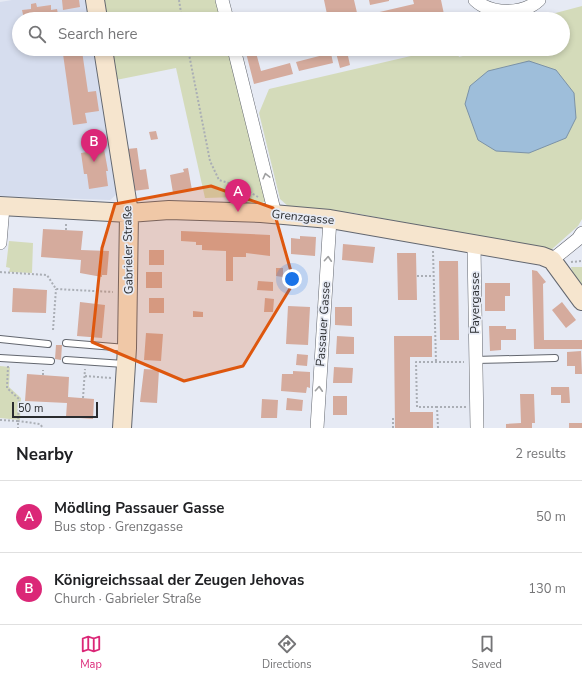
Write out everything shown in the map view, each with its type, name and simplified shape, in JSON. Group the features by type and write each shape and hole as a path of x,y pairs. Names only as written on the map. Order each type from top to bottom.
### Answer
{"street":[{"path":"95,0 97,12"},
{"path":"222,0 225,12"},
{"path":"476,0 484,7 508,12 532,7 539,0"},
{"name":"Gabrieler Straße","path":"104,56 129,213 126,364 122,428"},
{"path":"236,56 275,214"},
{"path":"0,243 2,206"},
{"name":"Grenzgasse","path":"2,206 129,213 169,210 275,214 330,219 474,246 542,256 552,260"},
{"name":"Passauer Gasse","path":"317,428 330,219"},
{"path":"582,233 578,240 552,260 582,301"},
{"name":"Payergasse","path":"474,246 475,361 478,428"}],"lane":[{"path":"0,339 48,344"},
{"path":"66,343 126,364"},
{"path":"0,358 51,362"},
{"path":"475,361 554,358"},
{"path":"66,360 126,364"}],"path":[{"path":"179,0 181,12"},
{"path":"189,56 210,161 219,180 241,187 260,197"},
{"path":"433,245 436,362"},
{"path":"0,272 47,275 56,289 53,330"},
{"path":"417,276 434,276"},
{"path":"56,289 128,292"},
{"path":"475,361 416,362 417,407 477,407"},
{"path":"8,364 7,388 19,399 18,428"},
{"path":"84,376 126,364"},
{"path":"437,407 438,428"},
{"path":"393,418 393,428"},
{"path":"0,420 40,424 43,428"}],"highlighted area":[{"path":"211,186 273,208 294,282 243,366 184,381 92,342 102,248 115,204"}],"shaded area":[{"path":"12,0 87,0 89,12 12,12 12,56 96,56 119,192 110,200 0,196 0,2"}],"green space":[{"path":"102,0 216,0 219,12 104,12"},
{"path":"582,6 582,219 578,226 551,250 354,213 289,207 280,199 259,113 269,89 411,56 570,56 570,12 559,12"},
{"path":"112,56 230,56 266,201 255,207 238,202 238,197 205,198 176,68 116,80"},
{"path":"9,241 33,243 32,273 9,272 10,268 6,267"},
{"path":"571,267 582,267 582,295 579,292"},
{"path":"0,366 10,367 9,387 21,398 20,420 0,418"}],"water":[{"path":"529,61 556,70 574,93 576,118 566,138 529,153 496,151 478,140 465,104 470,86 488,71"}],"building":[{"path":"62,0 79,0 80,7 63,10"},
{"path":"324,0 354,0 357,12 327,12"},
{"path":"369,0 389,0 389,1 370,5"},
{"path":"413,0 441,0 444,12 380,12 414,4"},
{"path":"36,3 37,7 51,5 51,10 57,9 58,12 22,12 22,10 31,9 31,4"},
{"path":"63,56 83,56 88,92 96,91 99,111 85,113 87,123 73,125"},
{"path":"247,56 257,56 261,71 290,63 293,74 254,84"},
{"path":"319,56 332,56 333,63 299,71 296,62"},
{"path":"337,56 348,56 350,65 340,68"},
{"path":"156,131 158,139 151,140 149,132"},
{"path":"137,148 140,170 146,169 149,189 133,191 127,149"},
{"path":"104,149 108,171 106,171 108,186 89,189 87,174 84,174 81,153"},
{"path":"188,168 192,190 173,193 170,175 184,172 183,169"},
{"path":"43,229 83,231 81,250 109,251 107,275 102,275 102,277 80,273 81,260 41,257"},
{"path":"181,231 270,235 270,256 246,253 246,257 233,257 233,281 226,281 226,251 202,250 202,245 196,245 196,242 181,241"},
{"path":"300,236 316,237 315,256 291,254 291,238 300,239"},
{"path":"343,244 375,247 373,263 342,260"},
{"path":"149,250 164,250 164,265 149,265"},
{"path":"397,253 416,253 417,300 398,300"},
{"path":"439,261 458,261 459,340 440,340"},
{"path":"276,268 283,268 283,277 276,276"},
{"path":"532,270 537,271 546,282 543,284 544,340 582,340 582,349 534,349"},
{"path":"146,272 162,272 162,288 146,288"},
{"path":"258,281 273,282 273,291 257,290"},
{"path":"485,283 510,283 510,296 505,296 505,311 485,311"},
{"path":"13,288 47,290 46,313 12,312"},
{"path":"149,298 164,298 164,313 149,313"},
{"path":"265,298 274,299 273,312 264,312"},
{"path":"80,302 105,305 102,338 77,336"},
{"path":"562,302 576,320 566,328 552,310"},
{"path":"288,306 310,307 308,345 286,344"},
{"path":"335,307 352,307 352,326 335,325"},
{"path":"193,311 203,312 203,317 193,317"},
{"path":"489,326 506,326 506,329 516,329 516,340 501,340 501,350 490,351"},
{"path":"146,333 163,334 161,361 144,360"},
{"path":"337,336 354,337 354,354 336,354"},
{"path":"394,336 432,336 432,357 410,357 410,412 433,412 433,428 395,428"},
{"path":"56,345 62,345 61,360 55,359"},
{"path":"581,351 582,374 575,374 575,366 567,366 567,352"},
{"path":"297,354 308,355 307,366 296,365"},
{"path":"334,367 353,368 352,383 333,383"},
{"path":"144,369 159,370 157,403 140,402"},
{"path":"293,371 310,372 310,388 307,387 306,393 281,391 282,374 293,374"},
{"path":"27,374 69,377 68,397 94,399 93,419 66,417 67,403 25,401"},
{"path":"551,387 569,387 570,403 561,403 561,395 551,395"},
{"path":"520,394 534,394 535,423 532,423 532,428 506,428 506,424 521,423"},
{"path":"333,396 347,396 347,415 333,415"},
{"path":"287,398 303,400 302,411 286,410"},
{"path":"262,399 278,400 277,418 261,418"},
{"path":"569,423 582,423 582,428 569,428"}],"place":[{"name":"Königreichssaal der Zeugen Jehovas","path":"94,162"},
{"name":"Mödling Passauer Gasse","path":"238,212"}]}
